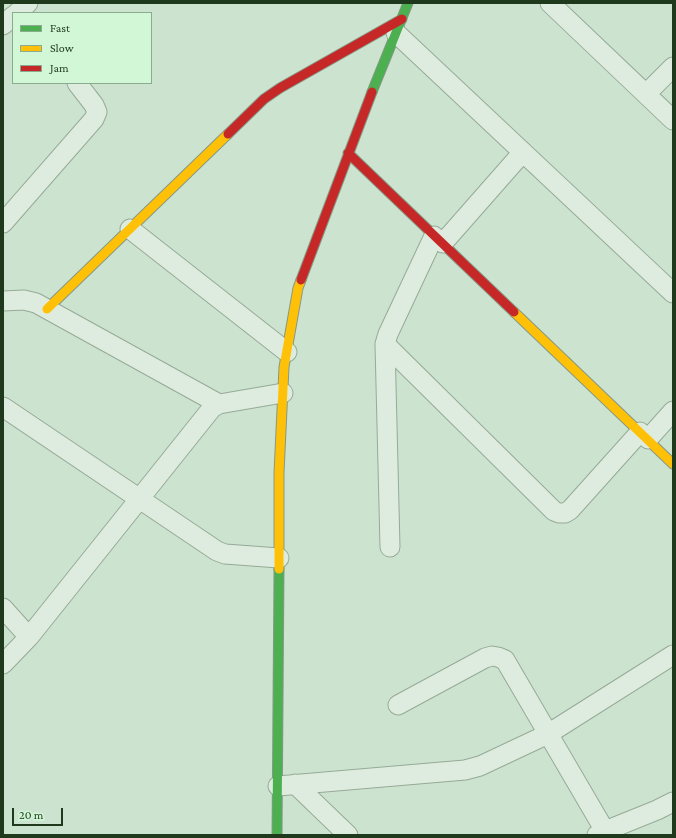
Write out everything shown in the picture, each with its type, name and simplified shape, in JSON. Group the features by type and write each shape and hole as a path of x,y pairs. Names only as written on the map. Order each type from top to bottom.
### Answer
{"street":[{"path":"277,835 286,785 279,558 279,473 284,367 298,288 348,153 408,3"},
{"path":"554,4 673,120"},
{"path":"3,25 12,18"},
{"path":"399,26 523,152 673,293"},
{"path":"47,309 264,99 280,88 399,26"},
{"path":"646,94 673,67"},
{"path":"3,223 94,119 97,112 94,105 78,84"},
{"path":"390,547 385,344 388,334 439,240 523,152"},
{"path":"348,153 673,464"},
{"path":"130,229 287,352"},
{"path":"3,301 24,300 36,303 219,404"},
{"path":"385,344 554,511 559,513 565,513 570,510 644,436 673,411"},
{"path":"3,664 29,637 206,413 219,404 283,393"},
{"path":"3,407 217,551 225,554 279,558"},
{"path":"3,608 29,637"},
{"path":"286,785 465,770 480,766 548,734 673,655"},
{"path":"398,706 485,658 492,656 498,657 505,660 548,734 601,833 658,810 673,802"},
{"path":"286,785 348,835"}],"traffic: fast":[{"path":"372,92 408,3"},
{"path":"277,835 279,569"}],"traffic: slow":[{"path":"47,309 228,134"},
{"path":"279,569 279,473 284,367 298,288 301,280"},
{"path":"514,312 673,464"}],"traffic: jam":[{"path":"228,134 264,99 280,88 402,19"},
{"path":"301,280 372,92"},
{"path":"348,153 514,312"}]}
